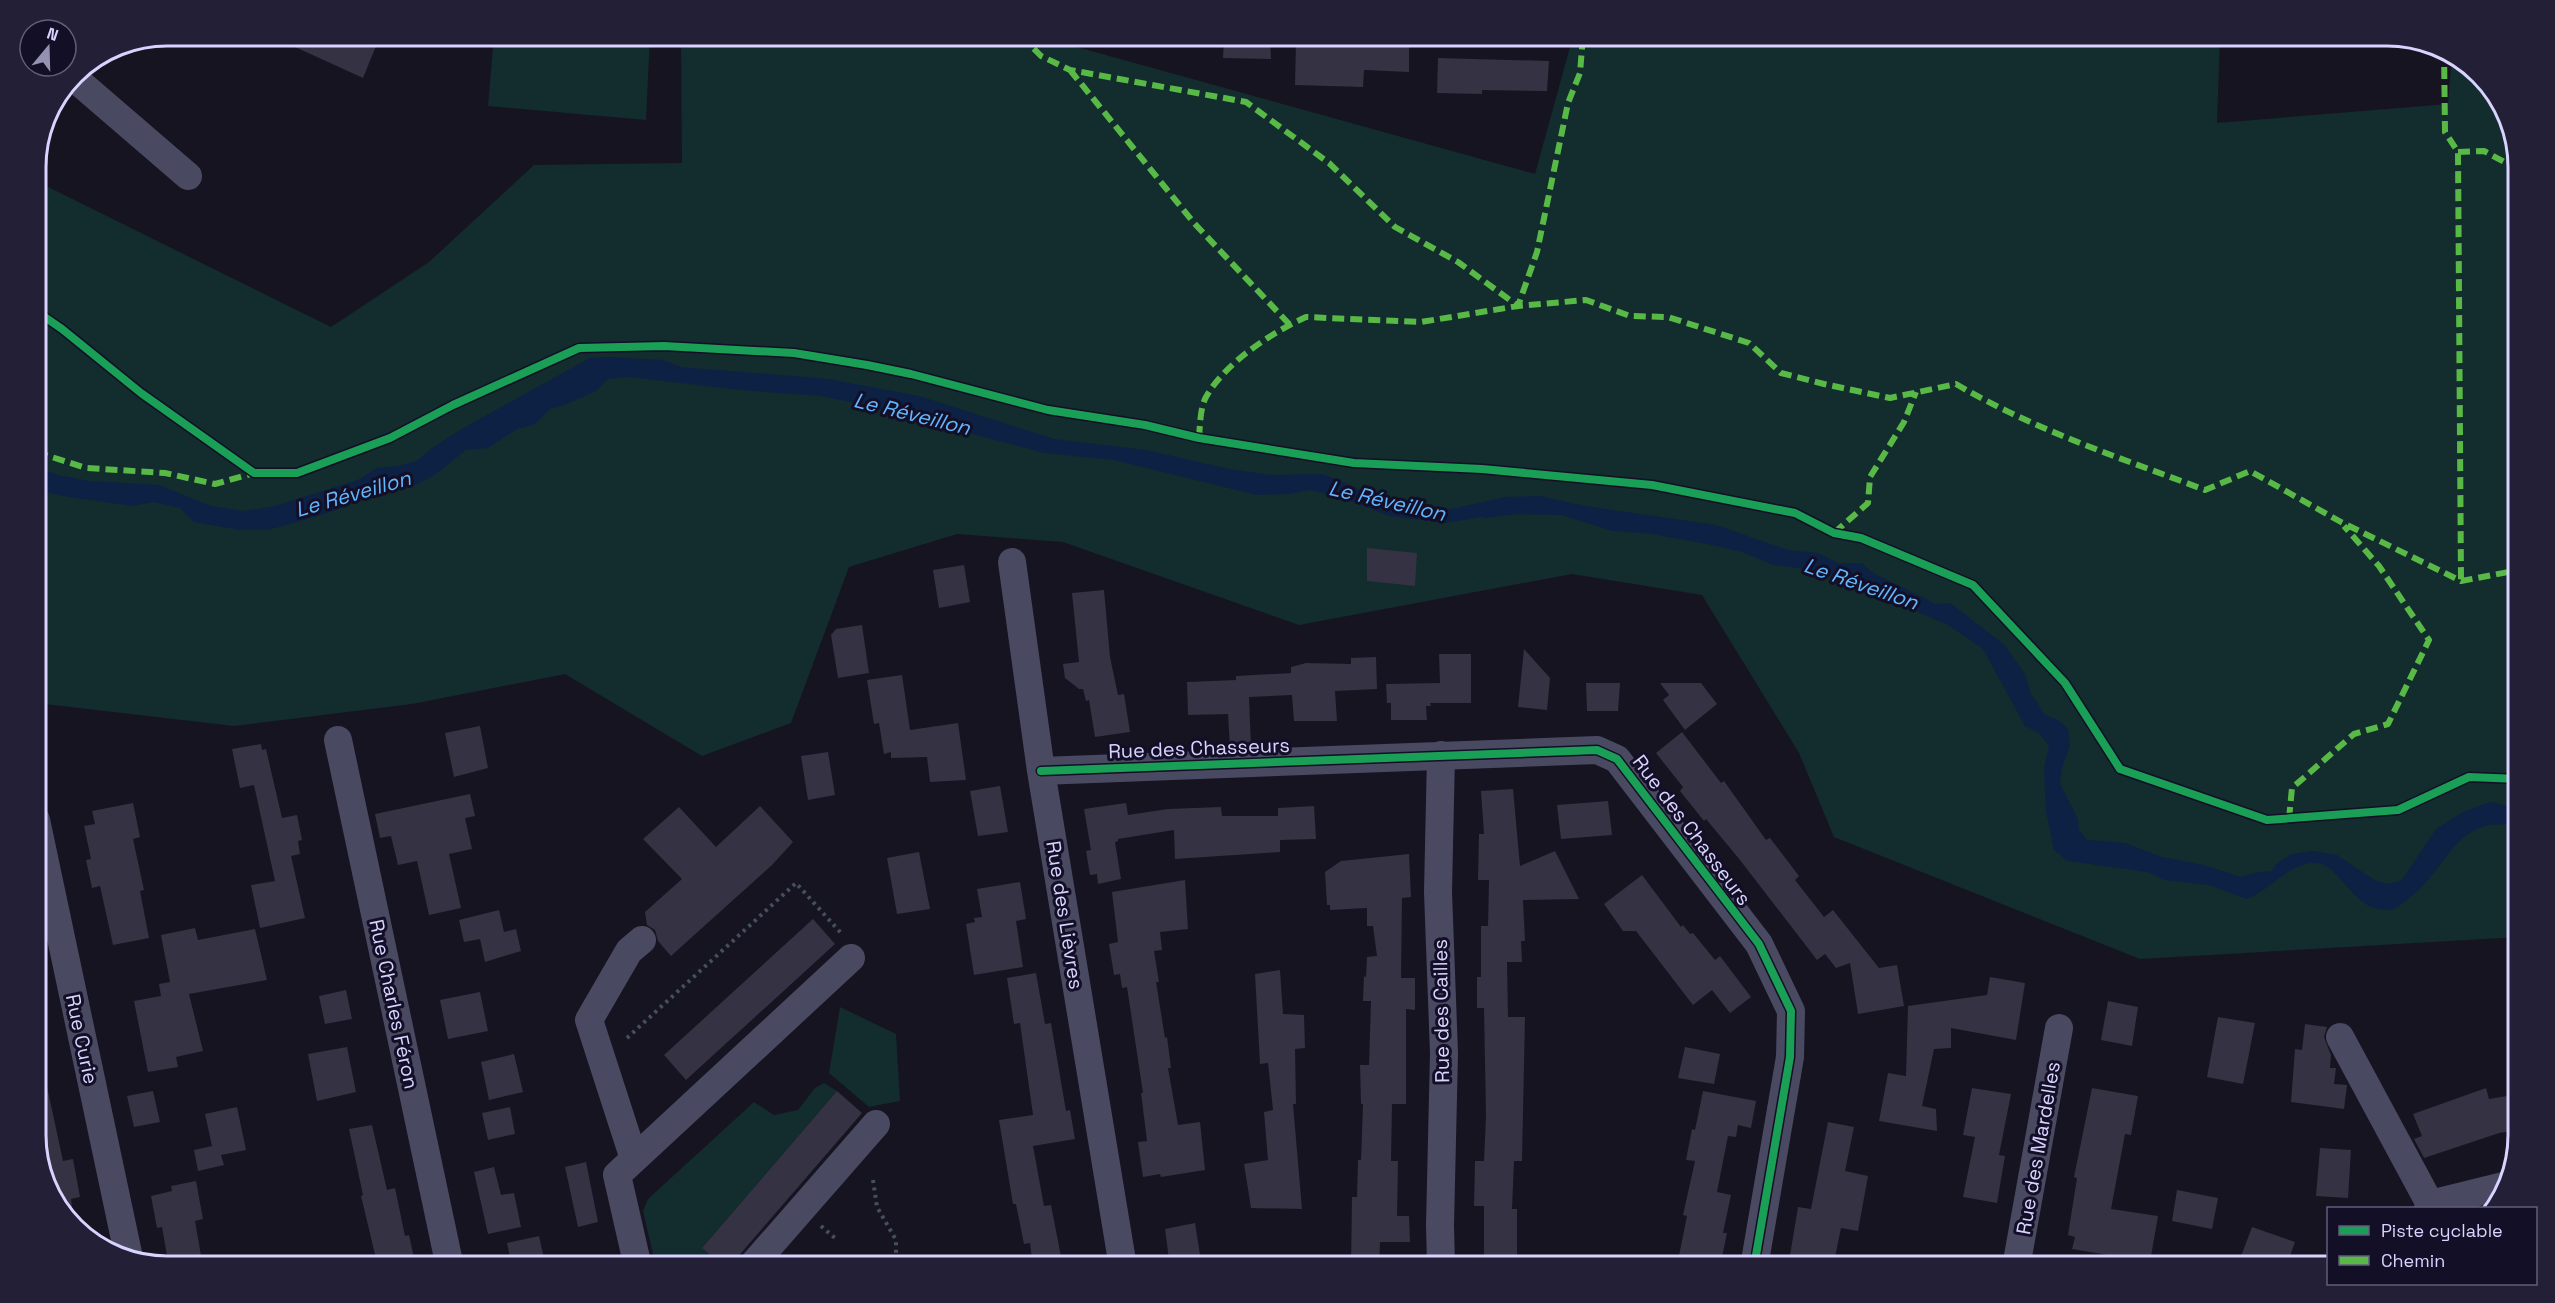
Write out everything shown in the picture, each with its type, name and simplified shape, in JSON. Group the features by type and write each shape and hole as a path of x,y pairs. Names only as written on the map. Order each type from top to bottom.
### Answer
{"street":[{"path":"80,84 188,176"},
{"name":"Rue des Lièvres","path":"1012,562 1041,771 1121,1256"},
{"name":"Rue Charles Féron","path":"338,740 448,1256"},
{"name":"Rue des Chasseurs","path":"1041,771 1598,750 1617,759 1759,944 1791,1011 1790,1057 1756,1256"},
{"name":"Rue des Cailles","path":"1441,755 1438,892 1444,1053 1441,1256"},
{"name":"Rue Curie","path":"47,872 127,1249"},
{"path":"634,1159 589,1020 629,951 642,940"},
{"path":"635,1256 617,1175 851,958"},
{"name":"Rue des Mardelles","path":"2018,1256 2059,1028"},
{"path":"2340,1037 2429,1206 2465,1194 2497,1187"},
{"path":"761,1256 876,1124"}],"path":[{"path":"627,1038 796,883 857,951 851,958"},
{"path":"873,1180 878,1207 896,1240 896,1256"},
{"path":"814,1219 836,1239"}],"green space":[{"path":"493,46 650,46 646,120 488,106"},
{"path":"681,46 1073,46 1535,174 1570,46 2220,46 2217,123 2448,104 2451,65 2467,77 2488,100 2502,129 2508,160 2508,938 2140,959 1834,837 1799,753 1702,595 1572,574 1299,625 1063,542 957,534 849,567 791,723 702,756 565,674 412,704 234,726 47,704 47,186 331,327 429,262 534,165 682,163"},
{"path":"840,1007 896,1034 900,1101 869,1107 829,1073"},
{"path":"824,1083 837,1091 702,1248 711,1256 653,1256 643,1211 648,1199 754,1102 774,1115 798,1110 815,1088"}],"water":[{"path":"590,358 663,360 681,367 828,379 919,396 1054,439 1146,450 1229,469 1271,475 1323,474 1390,502 1451,509 1506,497 1540,496 1585,506 1716,525 1788,550 1818,553 1838,563 1862,563 1873,573 1936,604 1950,603 2005,645 2026,676 2030,692 2045,715 2058,720 2068,729 2070,745 2062,768 2060,784 2078,819 2079,830 2087,840 2125,843 2162,857 2204,865 2241,877 2272,871 2276,864 2292,854 2313,851 2337,855 2376,881 2390,884 2402,880 2436,829 2463,812 2490,802 2508,806 2508,825 2498,824 2481,828 2466,836 2421,887 2393,909 2379,909 2367,904 2357,897 2331,869 2321,864 2310,863 2293,869 2247,899 2209,885 2164,880 2148,872 2068,861 2054,850 2046,811 2044,769 2049,746 2039,733 2025,726 1983,649 1948,625 1849,582 1806,569 1773,565 1742,552 1712,545 1652,534 1613,531 1539,508 1505,509 1476,518 1445,523 1389,516 1347,499 1311,490 1289,494 1257,495 1114,460 1044,453 856,403 821,396 740,390 630,377 608,379 596,391 562,406 551,408 535,424 517,429 488,448 466,450 433,476 409,488 382,490 366,499 321,515 268,530 240,530 194,522 180,508 153,502 133,506 47,492 47,471 89,481 159,485 211,506 244,511 275,506 358,480 377,468 417,461 432,448 465,427"}],"building":[{"path":"293,46 376,46 363,78"},
{"path":"1224,46 1270,46 1271,59 1223,58"},
{"path":"1296,46 1409,46 1409,72 1364,70 1363,87 1295,85"},
{"path":"1438,58 1549,61 1547,91 1482,90 1482,94 1437,93"},
{"path":"1367,548 1417,553 1415,586 1367,581"},
{"path":"964,565 970,602 939,608 933,570"},
{"path":"1104,590 1110,657 1118,695 1124,694 1130,732 1095,737 1089,700 1086,701 1083,689 1079,689 1065,678 1063,664 1079,662 1072,593"},
{"path":"862,625 869,673 838,678 831,635 836,629"},
{"path":"1524,649 1550,678 1547,710 1518,707"},
{"path":"1439,654 1471,654 1471,703 1430,703 1431,706 1426,706 1427,720 1391,720 1391,703 1387,703 1386,684 1440,683"},
{"path":"1376,657 1377,689 1335,691 1337,721 1294,721 1292,695 1249,697 1251,747 1230,747 1228,714 1188,715 1187,682 1236,680 1236,676 1291,673 1291,667 1306,663 1351,664 1351,658"},
{"path":"902,675 910,730 958,723 966,780 930,782 927,757 891,758 891,752 884,754 879,723 874,724 867,680"},
{"path":"1586,683 1620,683 1618,711 1587,711"},
{"path":"1660,683 1701,683 1717,704 1685,730 1663,700 1669,695"},
{"path":"480,726 488,768 454,777 445,733"},
{"path":"1682,732 1721,783 1724,781 1766,840 1770,838 1799,876 1795,880 1824,917 1833,910 1879,968 1897,965 1904,1006 1858,1014 1850,963 1836,968 1825,954 1817,960 1740,860 1680,791 1683,787 1656,753"},
{"path":"261,744 262,750 266,749 282,818 297,815 302,840 298,841 300,854 291,856 305,918 260,928 251,885 275,881 254,785 240,788 232,749"},
{"path":"828,752 835,795 808,800 801,756"},
{"path":"1000,786 1008,832 978,836 970,791"},
{"path":"1513,789 1520,866 1555,851 1579,899 1523,900 1525,941 1521,941 1522,962 1507,962 1508,1017 1525,1017 1522,1161 1514,1161 1512,1209 1517,1209 1517,1256 1484,1256 1484,1206 1474,1206 1475,1161 1484,1161 1486,1116 1484,1008 1477,1008 1477,977 1481,977 1481,926 1488,926 1489,880 1478,880 1479,834 1484,834 1481,791"},
{"path":"470,794 475,816 465,818 472,849 449,854 461,908 429,915 417,861 398,865 391,836 380,838 375,814"},
{"path":"1608,801 1612,835 1561,839 1557,805"},
{"path":"133,803 140,837 133,839 144,890 140,891 149,938 113,945 100,886 92,888 86,860 91,859 84,826 95,824 92,811"},
{"path":"1126,803 1128,815 1168,809 1221,807 1222,816 1278,816 1278,808 1314,806 1316,839 1280,840 1280,852 1175,859 1174,830 1118,839 1115,842 1121,879 1098,884 1097,874 1090,875 1086,851 1091,850 1084,809"},
{"path":"760,806 793,842 772,865 671,956 658,941 655,930 647,925 645,912 682,879 643,839 679,807 716,847"},
{"path":"919,852 930,909 897,914 887,858"},
{"path":"1409,854 1411,897 1402,898 1401,978 1415,978 1415,1010 1406,1009 1406,1104 1392,1104 1391,1161 1398,1161 1397,1216 1409,1216 1410,1242 1380,1242 1379,1256 1351,1256 1352,1197 1357,1197 1358,1160 1361,1160 1363,1104 1361,1104 1360,1065 1369,1065 1371,1001 1363,1001 1364,976 1366,977 1367,957 1377,956 1373,926 1367,926 1367,908 1330,910 1330,905 1327,905 1325,872 1341,861"},
{"path":"1642,875 1681,927 1683,925 1690,934 1693,933 1715,960 1720,956 1751,997 1730,1013 1712,990 1693,1005 1636,931 1623,931 1604,904"},
{"path":"1185,880 1188,929 1160,932 1162,950 1154,951 1159,982 1156,982 1165,1038 1167,1037 1171,1068 1168,1068 1178,1125 1200,1122 1205,1170 1161,1177 1160,1174 1143,1177 1138,1142 1147,1141 1141,1093 1143,1093 1127,987 1122,988 1120,974 1114,975 1109,944 1118,942 1112,892"},
{"path":"1020,882 1026,919 1016,921 1023,967 974,975 966,924 975,922 974,918 982,917 977,889"},
{"path":"499,910 504,932 516,929 521,951 485,962 480,939 464,942 459,920"},
{"path":"813,919 835,944 686,1080 664,1055"},
{"path":"195,928 198,940 255,929 267,980 189,994 203,1051 176,1057 178,1067 148,1072 134,1001 161,996 159,984 170,982 161,935"},
{"path":"1280,970 1283,1014 1304,1015 1305,1048 1295,1049 1296,1104 1293,1104 1302,1209 1251,1208 1244,1164 1268,1160 1264,1112 1273,1110 1268,1063 1260,1064 1255,974"},
{"path":"1036,973 1045,1024 1051,1023 1066,1111 1070,1110 1075,1139 1033,1146 1044,1206 1051,1205 1061,1256 1032,1256 1030,1243 1024,1244 1016,1204 1013,1204 999,1120 1033,1115 1020,1023 1014,1024 1007,978"},
{"path":"1990,977 2025,983 2016,1040 1951,1028 1951,1048 1934,1049 1922,1106 1936,1109 1937,1131 1879,1121 1888,1073 1906,1076 1908,1006 1987,995"},
{"path":"346,990 352,1019 325,1024 319,996"},
{"path":"480,992 488,1031 448,1039 440,1000"},
{"path":"2108,1001 2138,1007 2132,1046 2101,1040"},
{"path":"2218,1017 2255,1023 2243,1084 2207,1077"},
{"path":"2305,1024 2327,1027 2324,1037 2331,1055 2330,1068 2336,1068 2334,1084 2347,1085 2344,1109 2291,1102 2295,1049 2302,1050"},
{"path":"347,1047 356,1092 317,1101 308,1054"},
{"path":"1685,1047 1720,1054 1714,1084 1678,1078"},
{"path":"514,1054 523,1092 489,1100 481,1062"},
{"path":"47,1087 63,1161 73,1159 80,1197 71,1199 72,1207 59,1189 49,1159"},
{"path":"1972,1088 2011,1094 1999,1155 2005,1156 1997,1203 1963,1197 1975,1137 1963,1135"},
{"path":"2092,1088 2138,1096 2131,1135 2125,1134 2111,1209 2158,1216 2151,1256 2114,1256 2072,1249 2075,1237 2068,1235 2077,1178 2074,1177"},
{"path":"2486,1088 2489,1099 2508,1096 2508,1132 2424,1158 2414,1139 2422,1136 2413,1114"},
{"path":"153,1091 160,1122 134,1127 127,1096"},
{"path":"837,1091 862,1113 738,1256 711,1256 702,1248"},
{"path":"1703,1091 1756,1101 1751,1128 1738,1125 1736,1137 1728,1136 1717,1192 1731,1195 1723,1233 1727,1233 1722,1256 1679,1256 1687,1216 1683,1215 1695,1161 1686,1160 1692,1129 1695,1130"},
{"path":"237,1107 246,1150 221,1155 224,1165 198,1171 194,1150 212,1146 205,1114"},
{"path":"510,1107 515,1134 488,1140 482,1113"},
{"path":"1828,1122 1854,1127 1845,1171 1868,1176 1858,1231 1841,1228 1835,1256 1790,1256 1798,1207 1811,1209"},
{"path":"372,1125 387,1190 395,1188 405,1236 409,1235 414,1256 375,1256 361,1196 363,1195 349,1129"},
{"path":"2320,1148 2351,1150 2348,1198 2316,1196"},
{"path":"586,1162 598,1222 578,1227 565,1167"},
{"path":"494,1167 501,1195 514,1193 521,1227 488,1234 474,1172"},
{"path":"196,1181 203,1219 195,1221 201,1256 167,1256 162,1227 157,1228 151,1196 172,1191 171,1186"},
{"path":"2177,1190 2218,1198 2212,1229 2172,1221"},
{"path":"1195,1223 1200,1256 1169,1256 1165,1229"},
{"path":"2252,1227 2295,1242 2290,1256 2241,1256"},
{"path":"539,1236 544,1256 510,1256 507,1243"}],"waterway":[{"name":"Le Réveillon","path":"1485,514 1515,510 1558,511"}],"marked path":[{"path":"1031,46 1041,56 1070,70 1246,102 1329,163 1395,227 1458,262 1518,306 1537,252 1568,103 1580,73 1582,46"},
{"path":"2444,61 2445,132 2458,152 2461,581"},
{"path":"1070,70 1194,223 1290,325"},
{"path":"2458,152 2484,151 2508,164"},
{"path":"1199,438 1204,401 1214,384 1250,350 1278,331 1306,317 1421,322 1518,306 1586,300 1630,316 1668,317 1749,343 1781,373 1824,384 1890,398 1956,384 2047,429 2205,490 2250,471 2341,522 2461,581 2508,572"},
{"path":"1834,533 1868,503 1870,477 1904,422 1916,392"},
{"path":"47,456 86,468 165,473 215,484 254,473"},
{"path":"2289,819 2292,788 2354,734 2388,724 2429,640 2379,566 2344,526"}],"cycle path":[{"path":"47,319 141,393 254,473 297,473 390,438 453,405 579,348 664,346 794,353 867,365 911,374 1048,410 1145,425 1199,438 1354,463 1482,469 1652,485 1795,513 1834,533 1861,538 1973,585 2065,683 2120,769 2267,820 2398,810 2469,777 2508,779"},
{"path":"1041,771 1597,750 1617,759 1759,944 1791,1011 1790,1057 1756,1256"}]}
